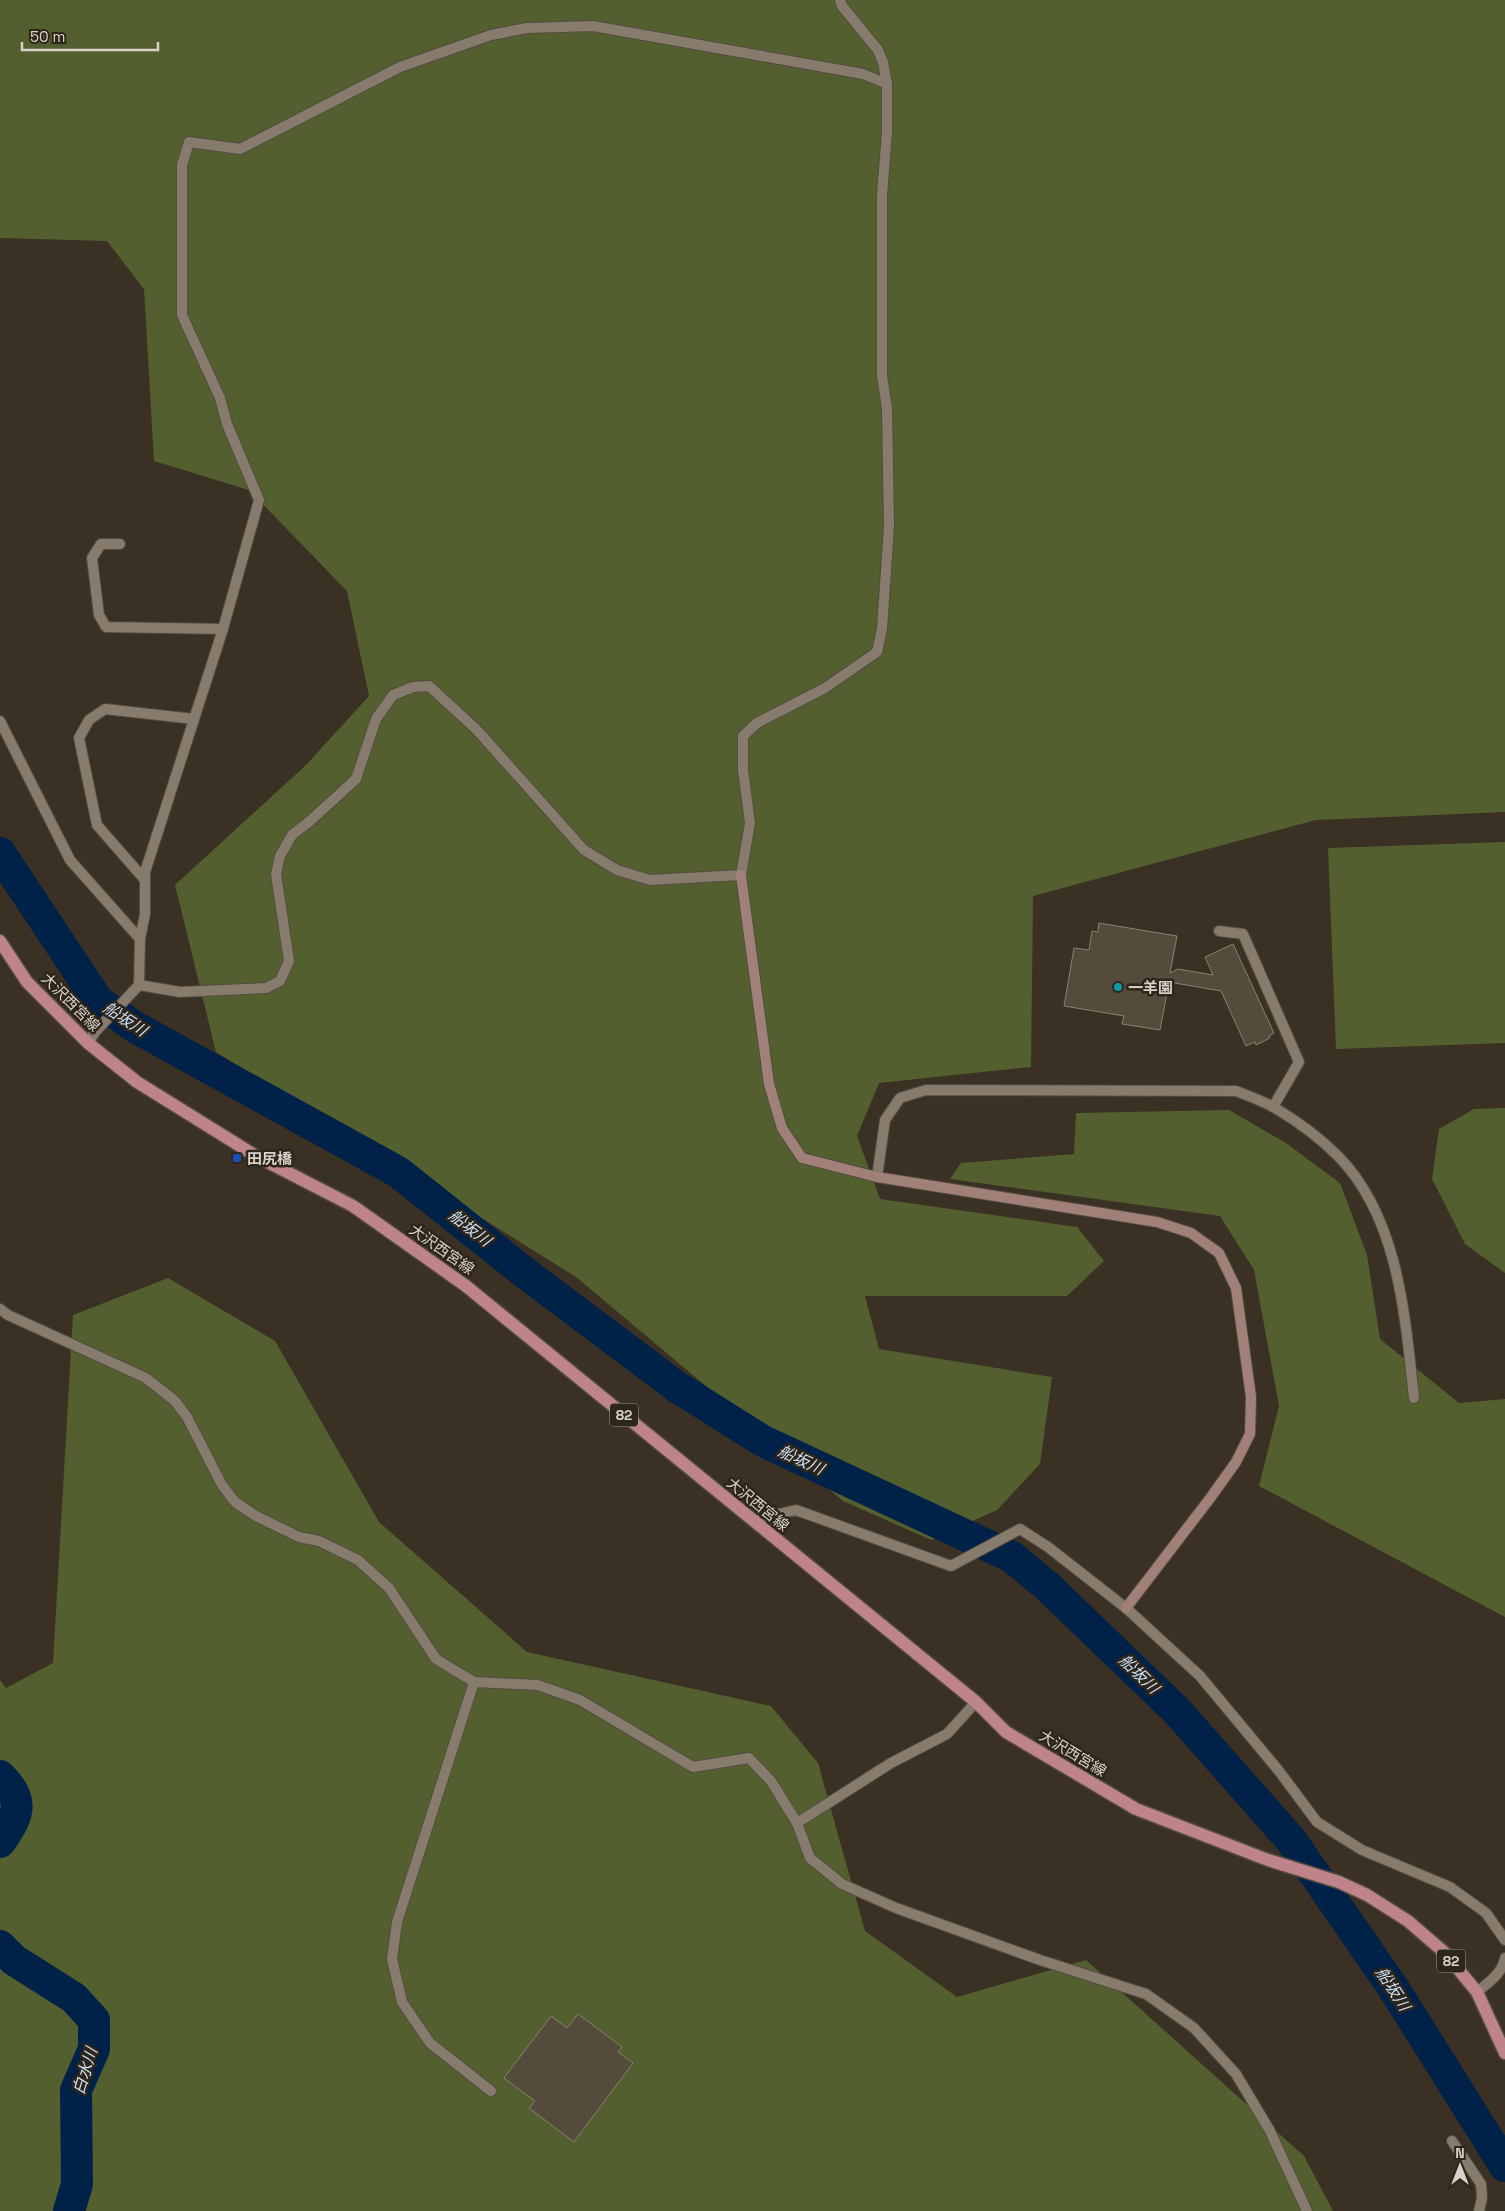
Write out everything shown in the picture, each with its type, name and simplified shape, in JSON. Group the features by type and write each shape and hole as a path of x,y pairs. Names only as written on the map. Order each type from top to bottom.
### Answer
{"main road":[{"name":"大沢西宮線","path":"0,941 27,982 88,1043 137,1082 256,1156 353,1206 466,1286 976,1702 1006,1732 1136,1809 1268,1860 1339,1882 1366,1895 1408,1921 1445,1953 1477,1992 1505,2053"}],"street":[{"path":"840,0 842,6 878,50 883,62 887,84 887,132 882,195 882,376 887,408 889,526 882,628 877,652 825,688 757,723 743,736 743,770 750,823 740,875 769,1084 782,1128 802,1158 877,1177 1157,1222 1191,1233 1219,1252 1236,1288 1251,1397 1250,1434 1236,1462 1211,1498 1126,1608"},
{"path":"88,1043 95,1032 135,988 140,939 145,914 145,872 223,629 259,500 227,424 220,398 182,314 182,165 189,142 240,149 400,67 491,35 527,28 594,26 863,74 887,84"},
{"path":"120,544 101,544 92,558 99,615 106,627 223,629"},
{"path":"135,988 180,992 266,988 280,981 289,961 276,874 280,856 292,835 356,779 376,719 393,695 413,687 429,686 476,729 584,850 617,870 650,880 740,875"},
{"path":"145,880 97,825 79,738 89,720 105,709 194,719"},
{"path":"0,721 70,860 140,939"},
{"path":"1220,931 1243,934 1299,1062 1273,1107"},
{"path":"877,1177 885,1120 900,1098 926,1090 1236,1091 1273,1107 1301,1126 1338,1156 1364,1191 1382,1225 1395,1270 1408,1336 1414,1398"},
{"path":"0,1309 8,1315 146,1378 176,1402 187,1417 222,1485 235,1502 256,1516 298,1537 319,1541 358,1560 389,1588 436,1658 474,1682 538,1685 580,1700 693,1767 748,1758 771,1780 797,1823 810,1858 842,1884 905,1911 1040,1960 1146,1994 1171,2010 1194,2028 1236,2074 1270,2131 1307,2211"},
{"path":"753,1520 796,1510 951,1566 1020,1529 1048,1547 1126,1608 1200,1676 1279,1772 1317,1822 1362,1850 1450,1887 1486,1914 1505,1940"},
{"path":"474,1682 397,1922 392,1960 402,2002 430,2043 491,2092"},
{"path":"797,1823 891,1763 947,1734 976,1702"},
{"path":"1477,1992 1495,1978 1504,1965 1505,1958"},
{"path":"1452,2141 1481,2184 1482,2198 1479,2211"}],"green space":[{"path":"0,0 1505,0 1505,812 1316,820 1033,896 1031,1067 879,1083 857,1136 880,1199 1077,1227 1104,1261 1067,1296 865,1296 879,1349 1052,1377 1040,1464 997,1510 931,1540 843,1501 576,1277 216,1052 175,885 306,765 369,696 347,591 249,490 154,461 144,289 107,241 0,238"},
{"path":"1505,842 1505,1043 1336,1049 1328,848"},
{"path":"1505,1108 1505,1273 1465,1244 1432,1179 1439,1129 1474,1109"},
{"path":"1229,1110 1286,1143 1340,1183 1367,1255 1380,1339 1459,1403 1505,1399 1505,1617 1259,1486 1279,1406 1254,1270 1220,1216 950,1179 961,1163 1074,1154 1076,1113"},
{"path":"168,1278 275,1341 379,1522 527,1652 771,1706 818,1763 865,1931 957,1997 1086,1960 1304,2156 1333,2211 0,2211 0,1680 6,1688 53,1663 73,1315"}],"building":[{"name":"一羊園","path":"1099,923 1177,936 1170,973 1178,969 1213,975 1205,957 1233,944 1274,1033 1269,1036 1270,1038 1256,1045 1255,1042 1246,1046 1221,991 1169,982 1160,1030 1122,1024 1124,1016 1064,1006 1074,948 1089,950 1092,931 1098,932"},
{"path":"578,2014 622,2047 618,2052 633,2063 574,2142 529,2108 535,2101 504,2078 551,2016 567,2028"}],"waterway":[{"name":"船坂川","path":"0,853 98,1001 135,1027 398,1172 529,1276 677,1387 763,1441 1012,1557 1047,1586 1177,1711 1291,1840 1394,1989 1505,2166"},
{"name":"白水川","path":"0,1776 14,1793 16,1801 15,1816 0,1842"},
{"name":"白水川","path":"0,1946 14,1960 74,1998 94,2020 94,2049 76,2090 77,2184 69,2211"}],"place":[{"name":"一羊園","path":"1118,987"},
{"name":"田尻橋","path":"237,1158"}]}
